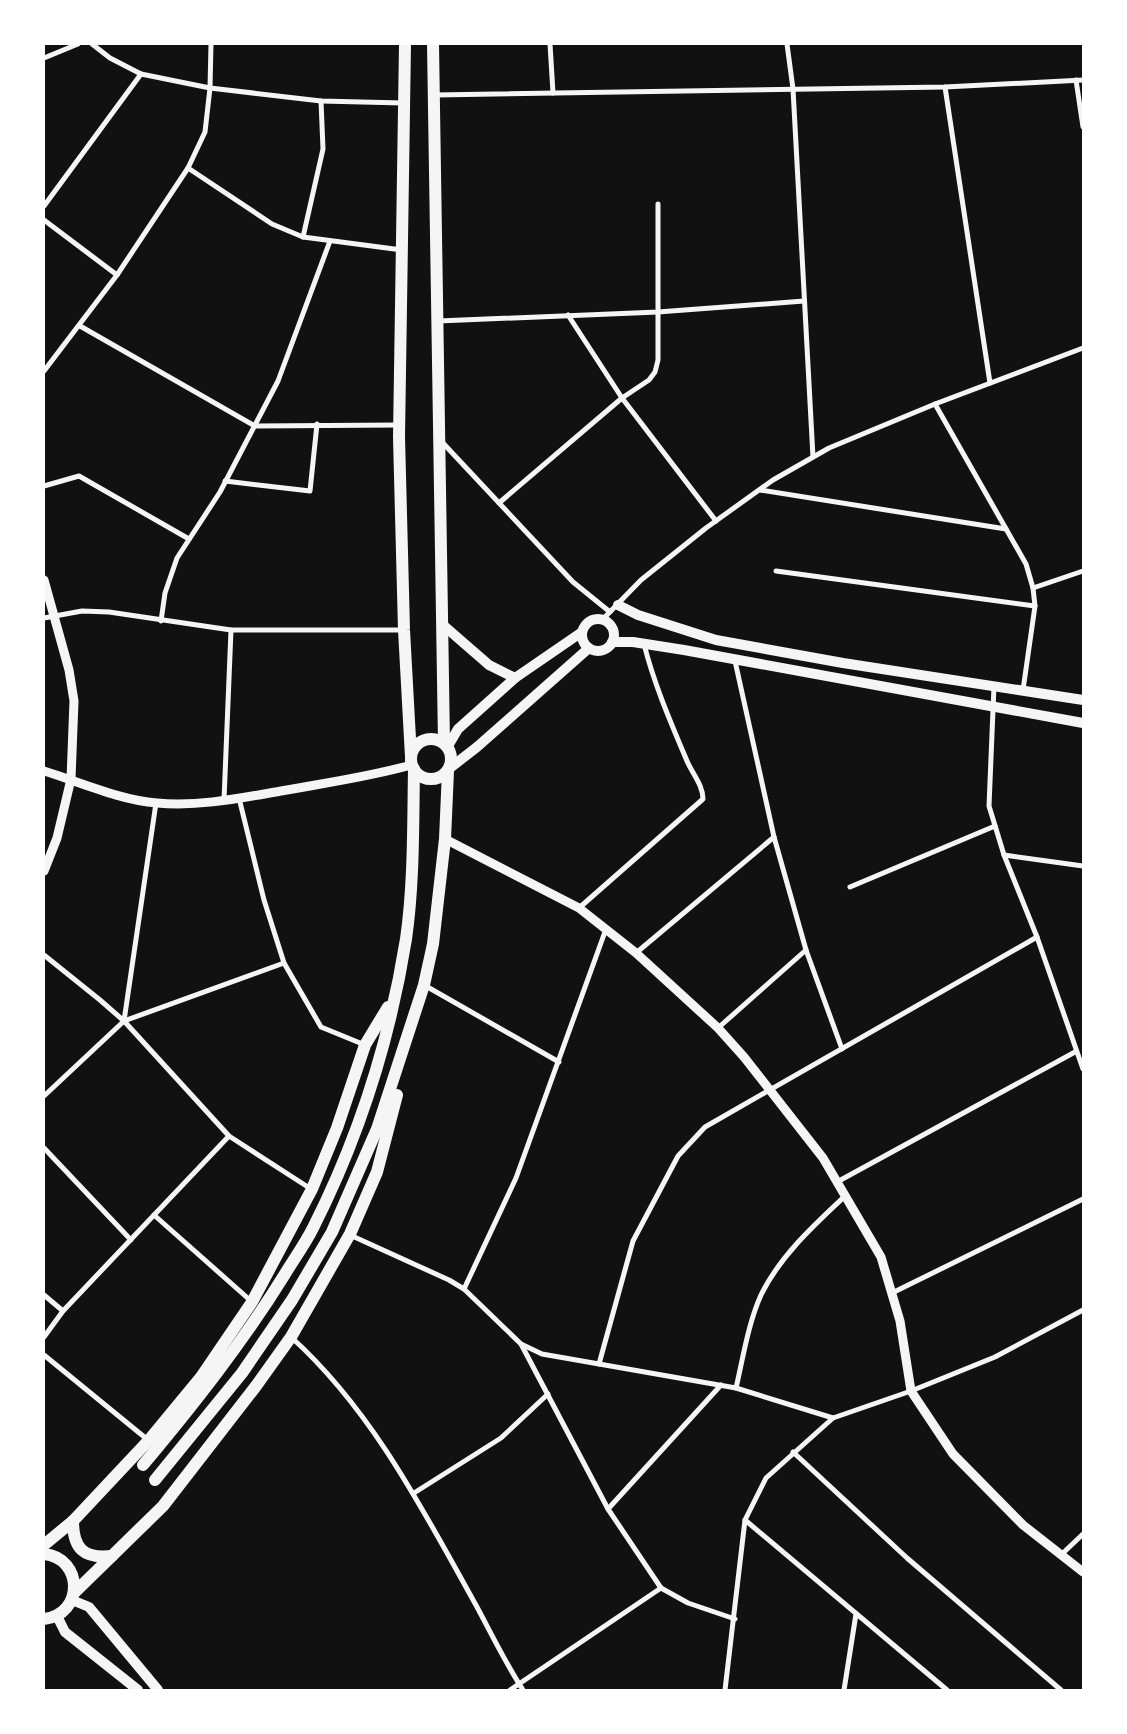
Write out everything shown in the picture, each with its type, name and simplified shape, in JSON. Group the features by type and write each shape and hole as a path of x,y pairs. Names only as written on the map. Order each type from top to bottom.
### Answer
{"main road":[{"path":"143,1465 188,1412 253,1326 313,1229 354,1136 382,1050 406,937 413,844 412,764 404,630 400,426 405,44"},
{"path":"73,1596 163,1506 256,1386 290,1337 350,1234 377,1172 424,985 433,944 449,769 452,757 446,744 433,44"},
{"path":"446,744 458,729 515,678 582,632 592,620 610,612 638,615 716,640 843,663 1083,700"},
{"path":"582,632 585,644 590,648 596,650 605,649 612,642 613,629 610,612"},
{"path":"443,625 489,665 515,678"},
{"path":"612,642 644,644 1083,723"},
{"path":"412,764 424,778 430,779 443,776 590,648"},
{"path":"412,764 416,745 426,739 432,738 446,744"},
{"path":"155,1480 242,1373 292,1300 332,1232 377,1129 424,985"},
{"path":"44,1545 73,1521 149,1440 201,1377 252,1302 312,1189 338,1128 365,1045 395,996"},
{"path":"73,1521 73,1536 82,1550 96,1558 112,1556"},
{"path":"44,1554 57,1557 70,1568 75,1584 73,1596 66,1610 48,1619 138,1690"},
{"path":"73,1596 89,1607 158,1690"}],"street":[{"path":"44,58 78,44"},
{"path":"92,44 110,58 141,74 210,88 321,101 405,103"},
{"path":"44,371 117,275 188,168 205,132 210,88 211,44"},
{"path":"550,44 553,93"},
{"path":"787,44 793,89 814,456"},
{"path":"44,206 141,74"},
{"path":"1076,80 1083,128"},
{"path":"434,95 945,87 1083,80"},
{"path":"945,87 990,383"},
{"path":"303,237 323,150 321,101"},
{"path":"188,168 272,224 303,237 403,250"},
{"path":"499,503 622,398 649,380 655,372 658,360 658,204"},
{"path":"44,220 117,275"},
{"path":"161,621 165,594 177,558 225,481 278,381 330,240"},
{"path":"438,321 658,312 804,301"},
{"path":"568,315 622,398 716,521"},
{"path":"80,326 255,426 317,424 400,426"},
{"path":"440,440 573,582 610,612 641,580 716,521 760,490 814,456 935,404 1083,348"},
{"path":"935,404 1026,564 1033,588 1035,606 1023,690"},
{"path":"225,481 310,491 317,424"},
{"path":"44,486 79,476 189,539"},
{"path":"760,490 1006,529"},
{"path":"776,571 1035,606"},
{"path":"1033,588 1083,571"},
{"path":"44,580 70,670 74,702 70,779 57,838 44,871"},
{"path":"44,618 82,611 109,612 231,630 404,630"},
{"path":"224,800 231,630"},
{"path":"579,908 703,799 703,790 687,762 657,687 644,644"},
{"path":"735,661 774,837 806,950 842,1049"},
{"path":"994,686 989,806 1004,854 1037,937 1075,1052 1083,1069"},
{"path":"44,771 132,798 156,803 181,804 239,798 377,775 412,764"},
{"path":"239,798 264,900 284,963 322,1027 365,1045"},
{"path":"124,1022 156,803"},
{"path":"850,887 995,826"},
{"path":"636,953 774,837"},
{"path":"444,838 579,908 636,953 718,1028 823,1158 881,1257 900,1321 911,1391 953,1454 1023,1525 1083,1572"},
{"path":"1004,854 1083,866"},
{"path":"464,1289 516,1178 606,929"},
{"path":"599,1364 633,1241 678,1156 705,1127 1037,937"},
{"path":"718,1028 806,950"},
{"path":"44,956 100,1000 124,1022 229,1136 312,1189"},
{"path":"44,1096 124,1022 284,963"},
{"path":"424,985 559,1062"},
{"path":"837,1182 1075,1052"},
{"path":"44,1337 63,1311 229,1136"},
{"path":"44,1148 131,1240"},
{"path":"736,1388 761,1296 779,1265 814,1224 845,1196"},
{"path":"892,1293 1083,1199"},
{"path":"154,1216 252,1302"},
{"path":"350,1234 430,1270 464,1289 521,1344 608,1508 660,1588 688,1603 735,1619"},
{"path":"44,1295 63,1311"},
{"path":"725,1690 735,1619 745,1520 766,1478 833,1418 911,1391 995,1357 1083,1310"},
{"path":"290,1337 312,1356 347,1395 414,1493 523,1690"},
{"path":"521,1344 542,1354 736,1388 833,1418"},
{"path":"44,1354 149,1440"},
{"path":"608,1508 722,1385"},
{"path":"414,1493 501,1438 548,1394"},
{"path":"793,1452 907,1558 1060,1690"},
{"path":"745,1520 947,1690"},
{"path":"1062,1554 1083,1534"},
{"path":"510,1690 660,1588"},
{"path":"844,1690 856,1614"}]}
